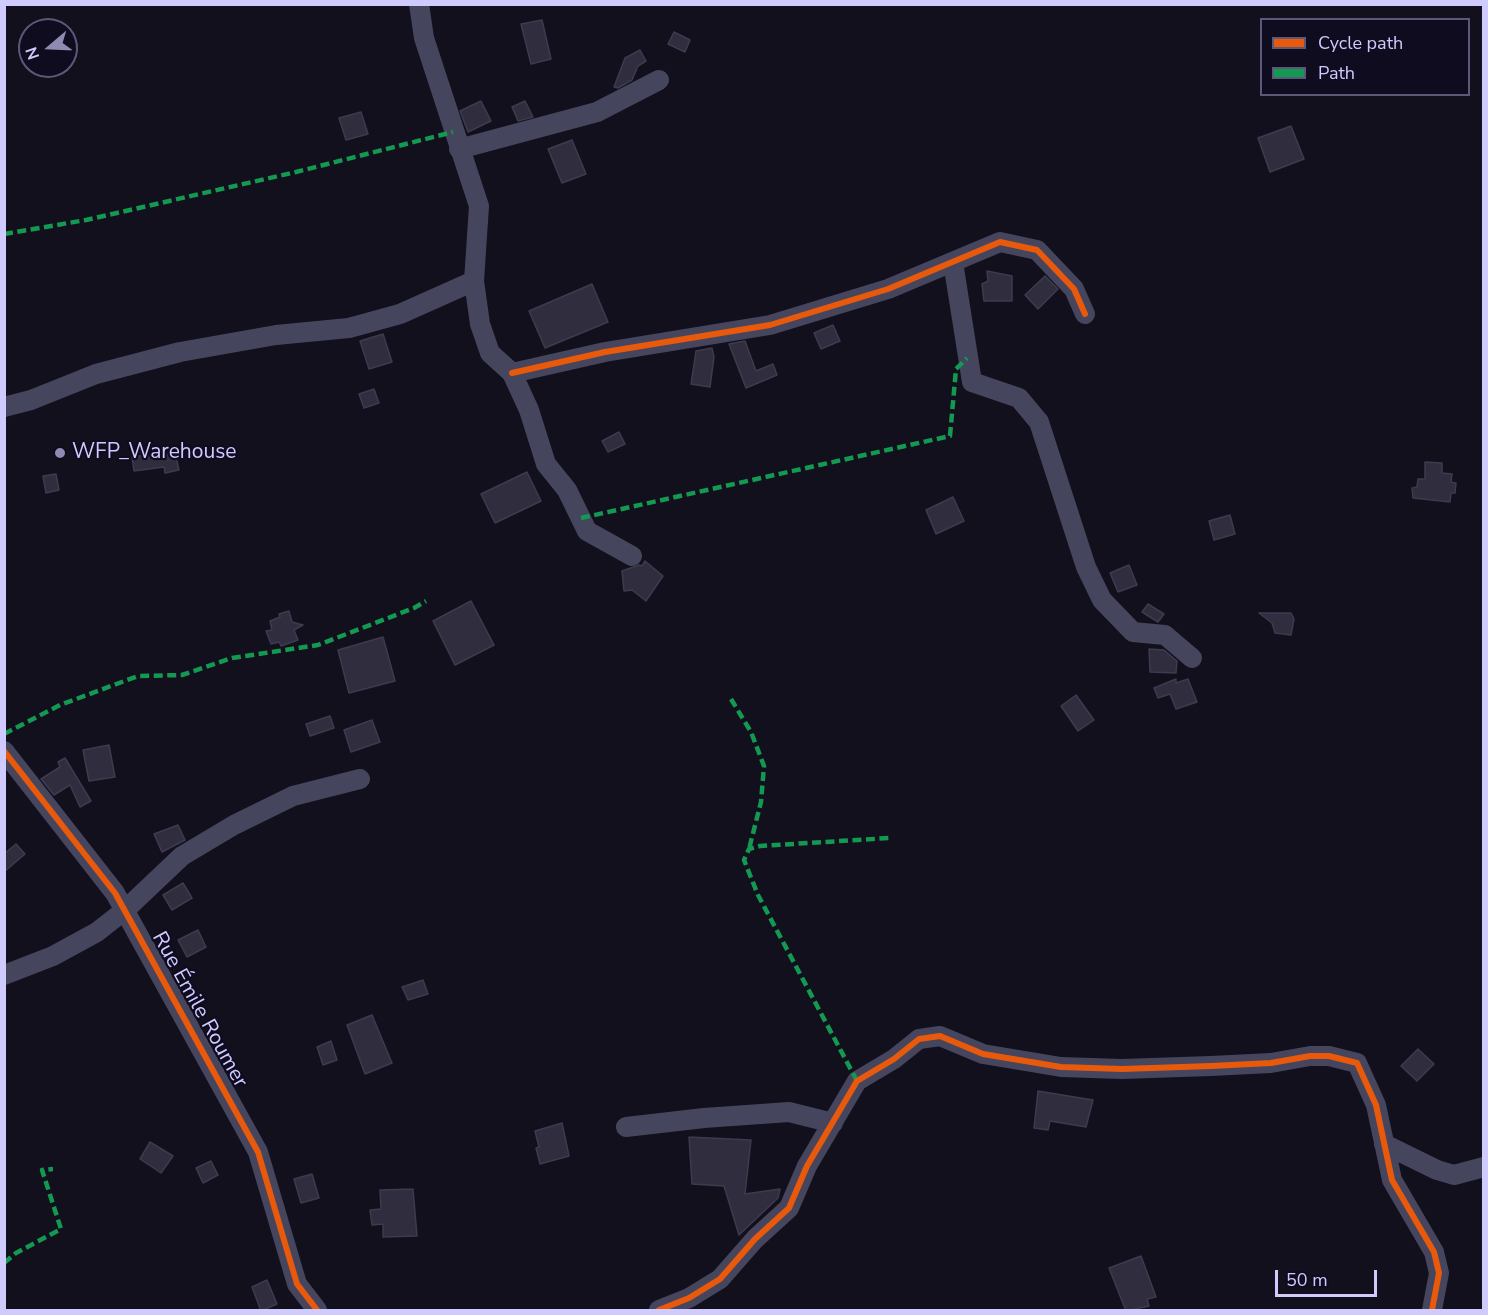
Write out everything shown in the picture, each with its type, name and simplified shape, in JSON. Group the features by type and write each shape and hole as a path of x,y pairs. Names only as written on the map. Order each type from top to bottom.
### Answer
{"street":[{"path":"419,4 424,38 479,206 474,281 480,324 490,353 512,373 530,410 546,464 567,490 587,531 632,556"},
{"path":"459,149 597,112 659,80"},
{"path":"512,373 605,352 770,325 888,289 1000,242 1037,250 1074,289 1085,314"},
{"path":"953,262 972,382 1019,398 1039,422 1086,567 1102,600 1133,632 1165,635 1192,658"},
{"path":"4,407 32,400 96,374 180,352 276,335 349,328 400,314 474,281"},
{"name":"Rue Émile Roumer","path":"4,751 115,893 125,910 258,1152 297,1284 317,1311"},
{"path":"4,975 54,956 97,932 125,910 182,856 234,825 293,796 360,779"},
{"path":"659,1311 689,1298 720,1279 755,1239 789,1208 807,1166 858,1081 894,1059 919,1039 940,1036 983,1054 1061,1066 1122,1069 1211,1066 1271,1063 1310,1056 1329,1056 1357,1063 1376,1105 1392,1180 1434,1251 1439,1274 1432,1311"},
{"path":"626,1127 704,1118 789,1112 832,1123"},
{"path":"1384,1144 1437,1170 1454,1174 1484,1167"}],"building":[{"path":"542,20 551,59 531,64 521,24"},
{"path":"674,32 690,40 685,52 668,44"},
{"path":"640,50 646,61 638,66 632,80 618,88 614,87 625,58"},
{"path":"481,101 491,121 468,132 460,111"},
{"path":"525,101 533,117 518,121 512,107"},
{"path":"361,112 368,134 346,140 339,118"},
{"path":"1291,126 1304,159 1270,172 1258,138"},
{"path":"572,140 586,174 562,183 548,149"},
{"path":"987,271 1012,276 1012,301 984,301 982,284 988,281"},
{"path":"1045,276 1058,289 1038,309 1025,295"},
{"path":"592,284 608,322 545,348 529,311"},
{"path":"833,325 840,341 821,349 814,333"},
{"path":"383,334 392,362 369,369 360,341"},
{"path":"745,341 756,371 773,364 777,375 746,388 729,344"},
{"path":"712,348 714,357 710,387 691,384 696,351"},
{"path":"374,389 379,403 364,408 359,394"},
{"path":"619,432 625,444 608,452 602,441"},
{"path":"175,453 179,470 165,473 164,467 134,471 132,457 152,454 152,458"},
{"path":"1425,462 1442,463 1442,473 1452,474 1451,482 1456,483 1455,493 1451,493 1450,502 1413,498 1412,488 1417,487 1418,479 1425,479"},
{"path":"527,472 541,501 495,523 481,494"},
{"path":"56,474 59,490 46,493 43,476"},
{"path":"953,497 964,521 936,534 926,510"},
{"path":"1230,515 1235,534 1214,540 1209,521"},
{"path":"645,561 663,576 646,601 632,590 624,591 622,571 642,566"},
{"path":"1129,565 1137,585 1118,592 1110,573"},
{"path":"471,601 494,645 455,665 433,621"},
{"path":"1148,604 1164,614 1158,622 1142,612"},
{"path":"289,611 292,622 303,625 294,630 298,640 281,646 279,642 271,644 266,631 272,630 270,621 280,617 279,614"},
{"path":"1259,613 1291,613 1294,619 1291,635 1275,633 1272,623"},
{"path":"383,637 395,681 349,693 338,650"},
{"path":"1149,649 1164,650 1177,661 1176,673 1150,672"},
{"path":"1176,679 1176,683 1188,679 1197,702 1176,709 1170,694 1158,698 1154,688"},
{"path":"1076,695 1094,720 1078,731 1061,706"},
{"path":"330,716 334,728 310,736 306,724"},
{"path":"372,720 380,742 351,752 344,730"},
{"path":"109,745 115,777 89,781 83,750"},
{"path":"65,758 91,801 80,807 70,785 54,795 41,779 60,767 58,762"},
{"path":"178,825 185,840 162,852 154,834"},
{"path":"16,844 25,854 4,872 4,854"},
{"path":"183,883 192,898 172,910 163,895"},
{"path":"198,930 206,947 187,957 178,940"},
{"path":"423,980 428,994 408,1000 402,987"},
{"path":"372,1015 392,1063 365,1074 347,1025"},
{"path":"331,1041 337,1060 323,1065 317,1047"},
{"path":"1418,1049 1434,1064 1417,1081 1401,1066"},
{"path":"1038,1091 1093,1100 1086,1127 1050,1121 1048,1130 1034,1128"},
{"path":"562,1123 569,1156 540,1164 535,1131"},
{"path":"689,1137 751,1140 745,1194 780,1189 778,1198 739,1235 724,1186 692,1184"},
{"path":"150,1142 173,1156 161,1173 140,1159"},
{"path":"211,1161 218,1175 203,1183 196,1168"},
{"path":"312,1174 319,1198 301,1203 294,1179"},
{"path":"413,1189 417,1236 383,1237 383,1224 372,1225 370,1210 381,1209 380,1190"},
{"path":"1141,1256 1156,1297 1147,1299 1149,1306 1126,1311 1109,1268"},
{"path":"267,1280 277,1304 261,1311 252,1287"}],"marked path":[{"path":"4,234 86,220 296,172 453,132"},
{"path":"581,518 950,436 956,369 967,358"},
{"path":"4,734 60,705 138,676 182,675 232,658 318,645 414,608 426,601"},
{"path":"731,699 751,732 764,766 761,802 749,849"},
{"path":"857,1081 758,895 744,860 749,849 760,846 889,838"},
{"path":"4,1263 16,1253 61,1229 42,1170 53,1169"}],"cycle path":[{"path":"512,373 605,352 770,325 888,289 1000,242 1037,250 1074,289 1085,314"},
{"path":"4,751 115,893 258,1152 297,1284 317,1310"},
{"path":"659,1310 689,1298 720,1279 755,1239 789,1208 807,1166 857,1081 894,1059 919,1039 940,1036 983,1054 1061,1067 1122,1069 1211,1066 1271,1063 1310,1056 1329,1056 1357,1063 1376,1105 1392,1180 1434,1252 1439,1273 1432,1310"}],"place":[{"name":"WFP_Warehouse","path":"60,453"}]}
